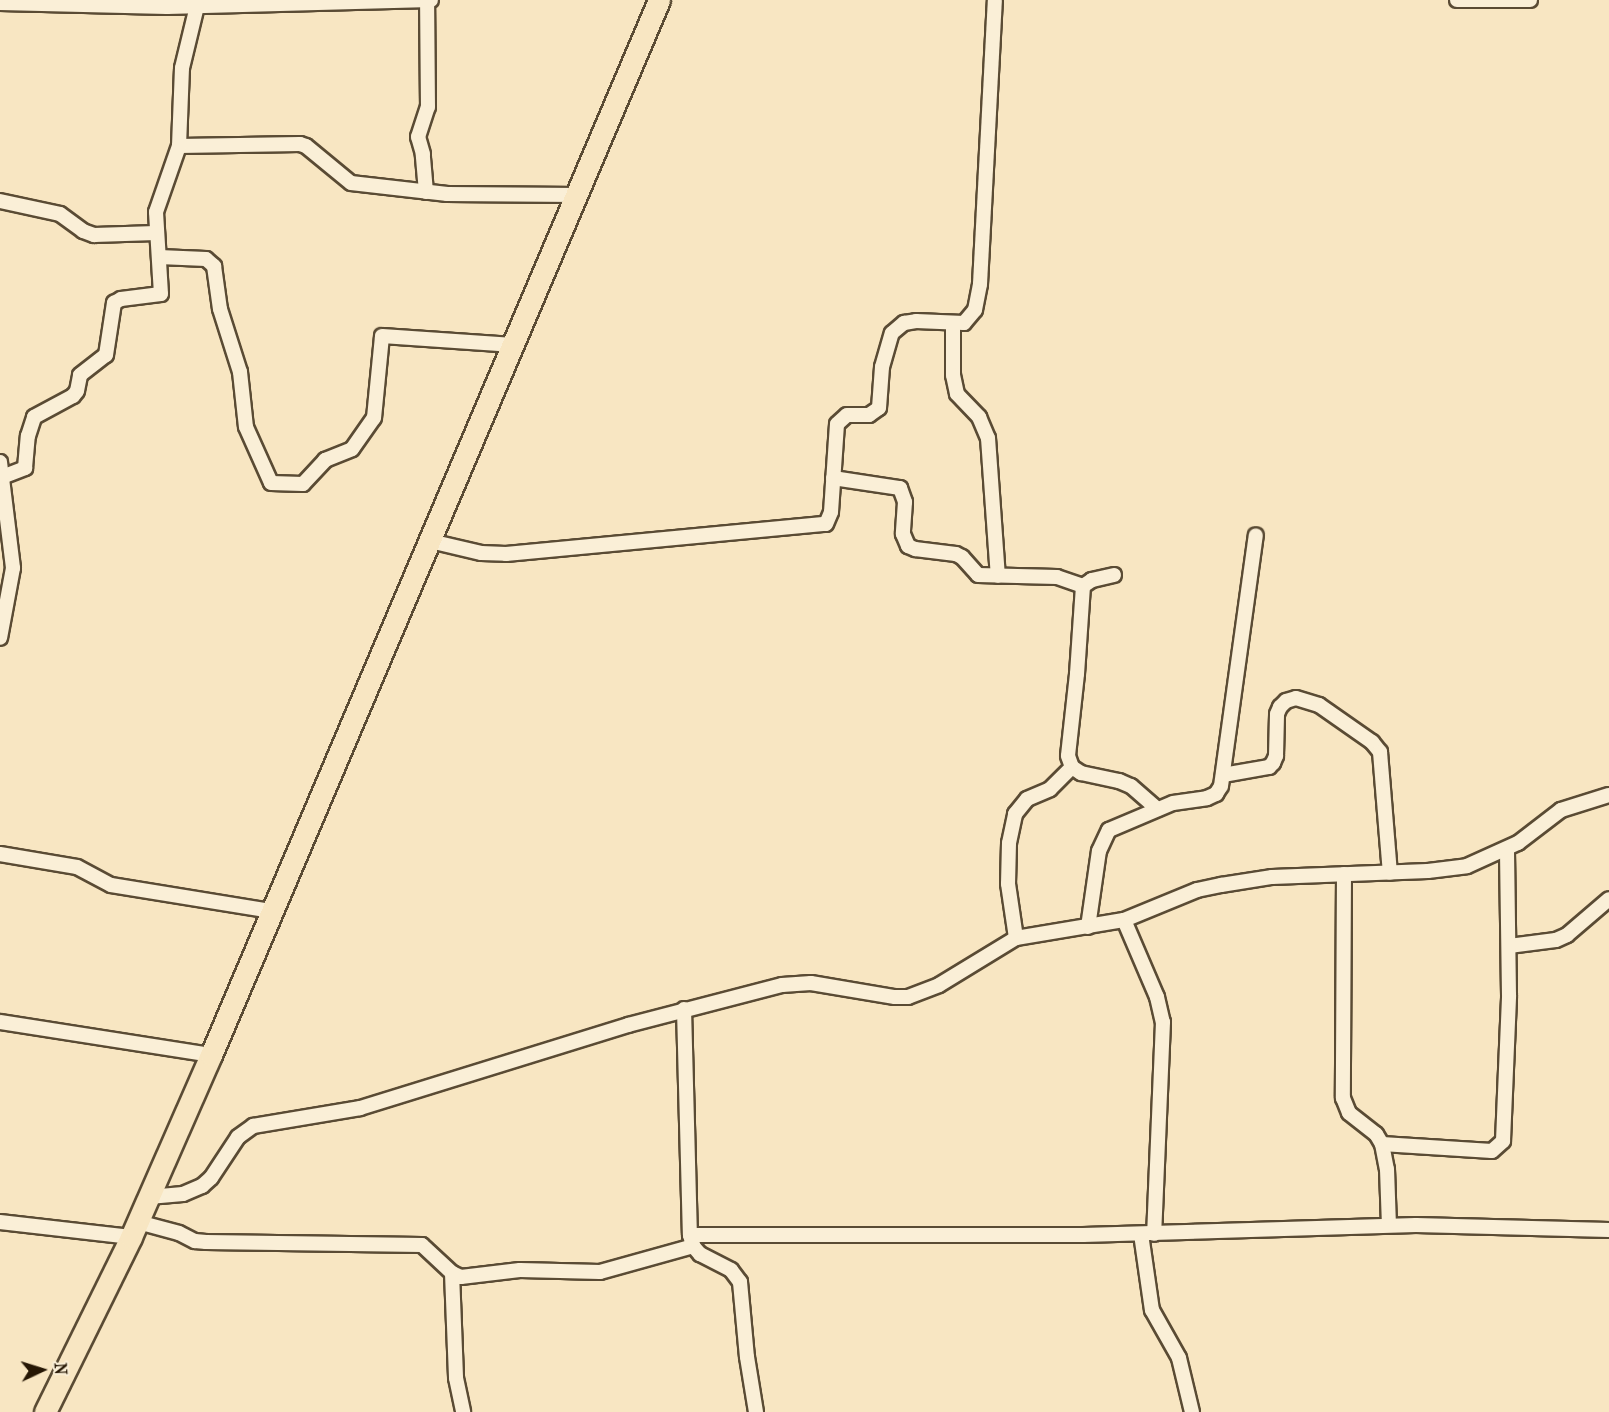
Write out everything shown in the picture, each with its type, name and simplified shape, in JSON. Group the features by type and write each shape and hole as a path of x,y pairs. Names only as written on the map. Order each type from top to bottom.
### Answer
{"main road":[{"path":"45,1412 134,1230 211,1055 659,0"}],"street":[{"path":"0,3 196,6 429,0 428,107 418,137 423,154 426,192"},
{"path":"430,541 481,553 506,554 826,524 831,512 837,424 847,415 868,415 879,408 882,367 892,333 904,323 916,321 964,323 970,320 975,310 980,284 995,0"},
{"path":"1456,0 1530,0"},
{"path":"2,477 25,468 28,436 34,417 73,396 77,391 80,375 106,356 114,303 121,299 161,294 156,233 157,204 178,146 182,68 196,6"},
{"path":"178,146 300,144 306,146 346,182 426,192 486,196 578,195"},
{"path":"0,201 60,214 83,231 94,235 156,233"},
{"path":"159,257 206,259 214,266 220,309 240,372 246,427 271,483 303,484 325,460 352,449 374,418 382,336 514,345"},
{"path":"953,323 953,375 957,394 979,417 988,438 998,576"},
{"path":"0,462 13,568 0,638"},
{"path":"833,478 900,488 904,502 903,534 908,546 956,554 962,557 978,574 1057,577 1083,586"},
{"path":"1088,927 1104,837 1118,825 1157,809 1216,794 1223,775 1227,731 1256,535"},
{"path":"1083,586 1092,580 1114,575"},
{"path":"1083,586 1077,674 1067,743 1068,756 1072,767 1081,773 1119,781 1131,786 1157,809"},
{"path":"1223,775 1269,767 1273,764 1276,756 1277,714 1280,706 1286,701 1296,698 1319,705 1372,742 1380,752 1390,873"},
{"path":"1016,938 1008,884 1009,843 1015,814 1027,799 1050,789 1072,767"},
{"path":"149,1197 183,1194 202,1186 211,1178 238,1137 253,1126 360,1108 467,1072 684,1010 798,984 908,997 939,986 1016,938 1124,920 1178,897 1213,886 1272,877 1428,872 1467,866 1507,849 1561,810 1609,795"},
{"path":"1382,1144 1492,1151 1503,1141 1509,946 1507,849"},
{"path":"0,854 77,867 111,885 272,911"},
{"path":"1344,874 1343,1098 1349,1113 1376,1134 1382,1144 1387,1169 1389,1225"},
{"path":"1509,946 1556,940 1568,934 1609,899"},
{"path":"1124,920 1157,997 1163,1022 1148,1234 1152,1310 1179,1358 1192,1412"},
{"path":"684,1010 691,1240 710,1260 731,1270 740,1282 746,1348 756,1412"},
{"path":"0,1022 211,1055"},
{"path":"0,1222 179,1233 195,1241 206,1242 422,1245 453,1273 471,1277 520,1270 600,1272 691,1240 1148,1234 1389,1225 1513,1226 1609,1230"},
{"path":"453,1273 456,1378 463,1412"}]}
